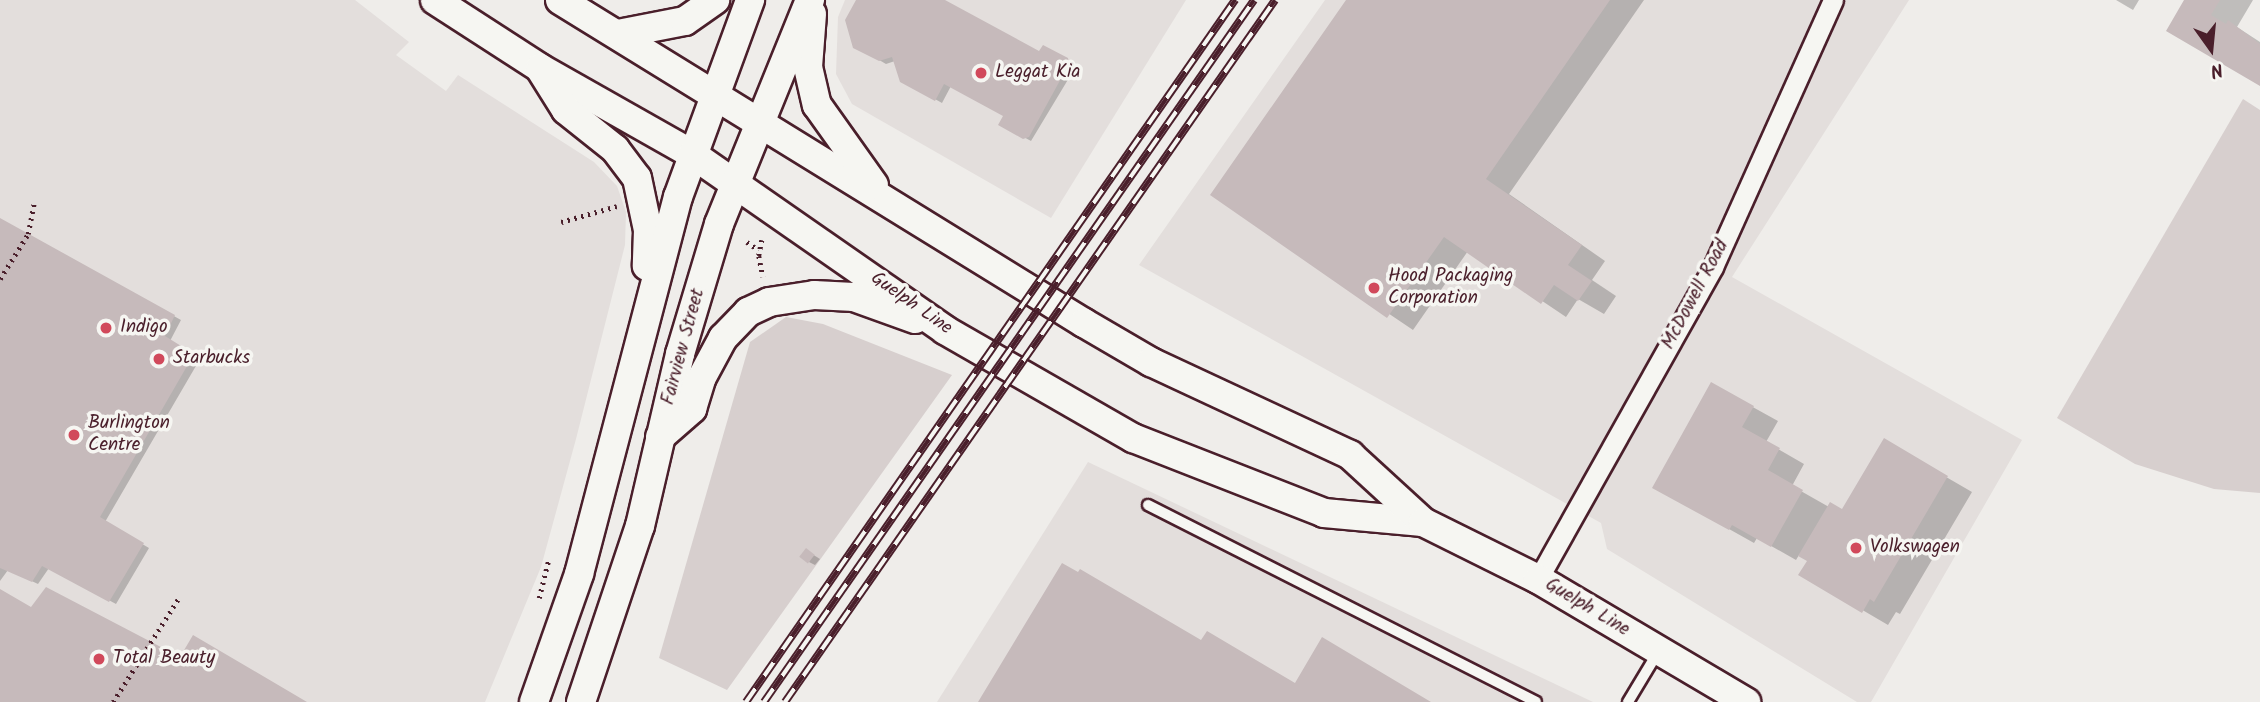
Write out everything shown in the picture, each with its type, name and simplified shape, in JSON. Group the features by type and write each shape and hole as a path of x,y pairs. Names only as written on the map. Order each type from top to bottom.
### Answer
{"main road":[{"name":"Guelph Line","path":"435,0 540,68 692,154 946,330 1133,438 1324,513 1423,522"},
{"name":"Guelph Line","path":"560,0 1151,362 1350,456 1423,522 1538,579 1746,702"},
{"path":"618,34 685,21 715,0"},
{"path":"534,702 579,574 650,294 692,154 750,0"},
{"name":"Fairview Street","path":"581,702 639,526 680,354 735,183 810,0"},
{"path":"815,0 808,67 817,105 882,196"},
{"path":"540,68 566,110 615,149 637,177 648,230 650,294"},
{"path":"660,437 692,409 701,379 723,338 741,317 769,302 814,295 853,297 946,330"}],"street":[{"name":"McDowell Road","path":"1538,579 1713,267 1833,0"}],"lane":[{"path":"1148,505 1536,702"},
{"path":"1628,702 1658,651"}],"path":[{"path":"0,279 28,234 34,204"},
{"path":"561,222 624,204"},
{"path":"762,240 759,250 765,292"},
{"path":"747,242 759,250"},
{"path":"539,598 549,558"},
{"path":"113,702 178,599"}],"shaded area":[{"path":"0,0 355,0 409,42 396,55 446,91 458,75 594,162 617,186 626,212 625,245 576,439 541,567 485,702 0,702"},
{"path":"845,0 1186,0 1051,218 852,104 836,74 838,17"},
{"path":"1325,0 1909,0 1732,277 2022,440 1871,702 1857,702 1607,549 1601,523 1139,265"},
{"path":"2243,99 2260,110 2260,493 2214,489 2135,464 2057,418"},
{"path":"786,317 823,324 952,375 727,690 659,658 750,342"},
{"path":"1088,462 1593,702 937,702"}],"building":[{"name":"Leggat Kia","path":"856,0 945,0 1039,51 1043,45 1068,58 1069,64 1029,137 1023,139 998,125 1003,116 944,84 935,101 900,82 892,57 879,61 853,48 845,20"},
{"path":"1346,0 1610,0 1486,179 1582,245 1568,265 1592,281 1578,301 1554,285 1541,304 1444,237 1387,318 1210,195"},
{"path":"2184,0 2220,0 2211,15 2226,24 2228,20 2260,44 2260,86 2166,31"},
{"name":"Burlington Centre","path":"0,218 175,315 165,336 194,354 100,517 144,543 109,602 42,566 32,582 0,568"},
{"path":"1711,382 1754,406 1742,427 1780,448 1768,470 1803,490 1771,547 1732,525 1729,530 1652,488"},
{"path":"1884,438 1948,476 1874,602 1870,599 1862,613 1798,575 1807,561 1798,556 1830,502 1842,509"},
{"path":"806,548 815,555 808,563 799,557"},
{"path":"1062,563 1078,572 1080,569 1201,640 1207,631 1295,683 1322,637 1431,702 978,702"},
{"path":"46,587 180,657 193,635 307,702 0,702 0,589 31,607"}],"railway":[{"path":"746,702 1235,0"},
{"path":"764,702 1254,0"},
{"path":"785,702 1275,0"}],"place":[{"name":"Leggat Kia","path":"981,73"},
{"name":"Hood Packaging Corporation","path":"1374,288"},
{"name":"Indigo","path":"106,328"},
{"name":"Starbucks","path":"159,359"},
{"name":"Burlington Centre","path":"74,435"},
{"name":"Volkswagen","path":"1856,548"},
{"name":"Total Beauty","path":"99,659"}]}
